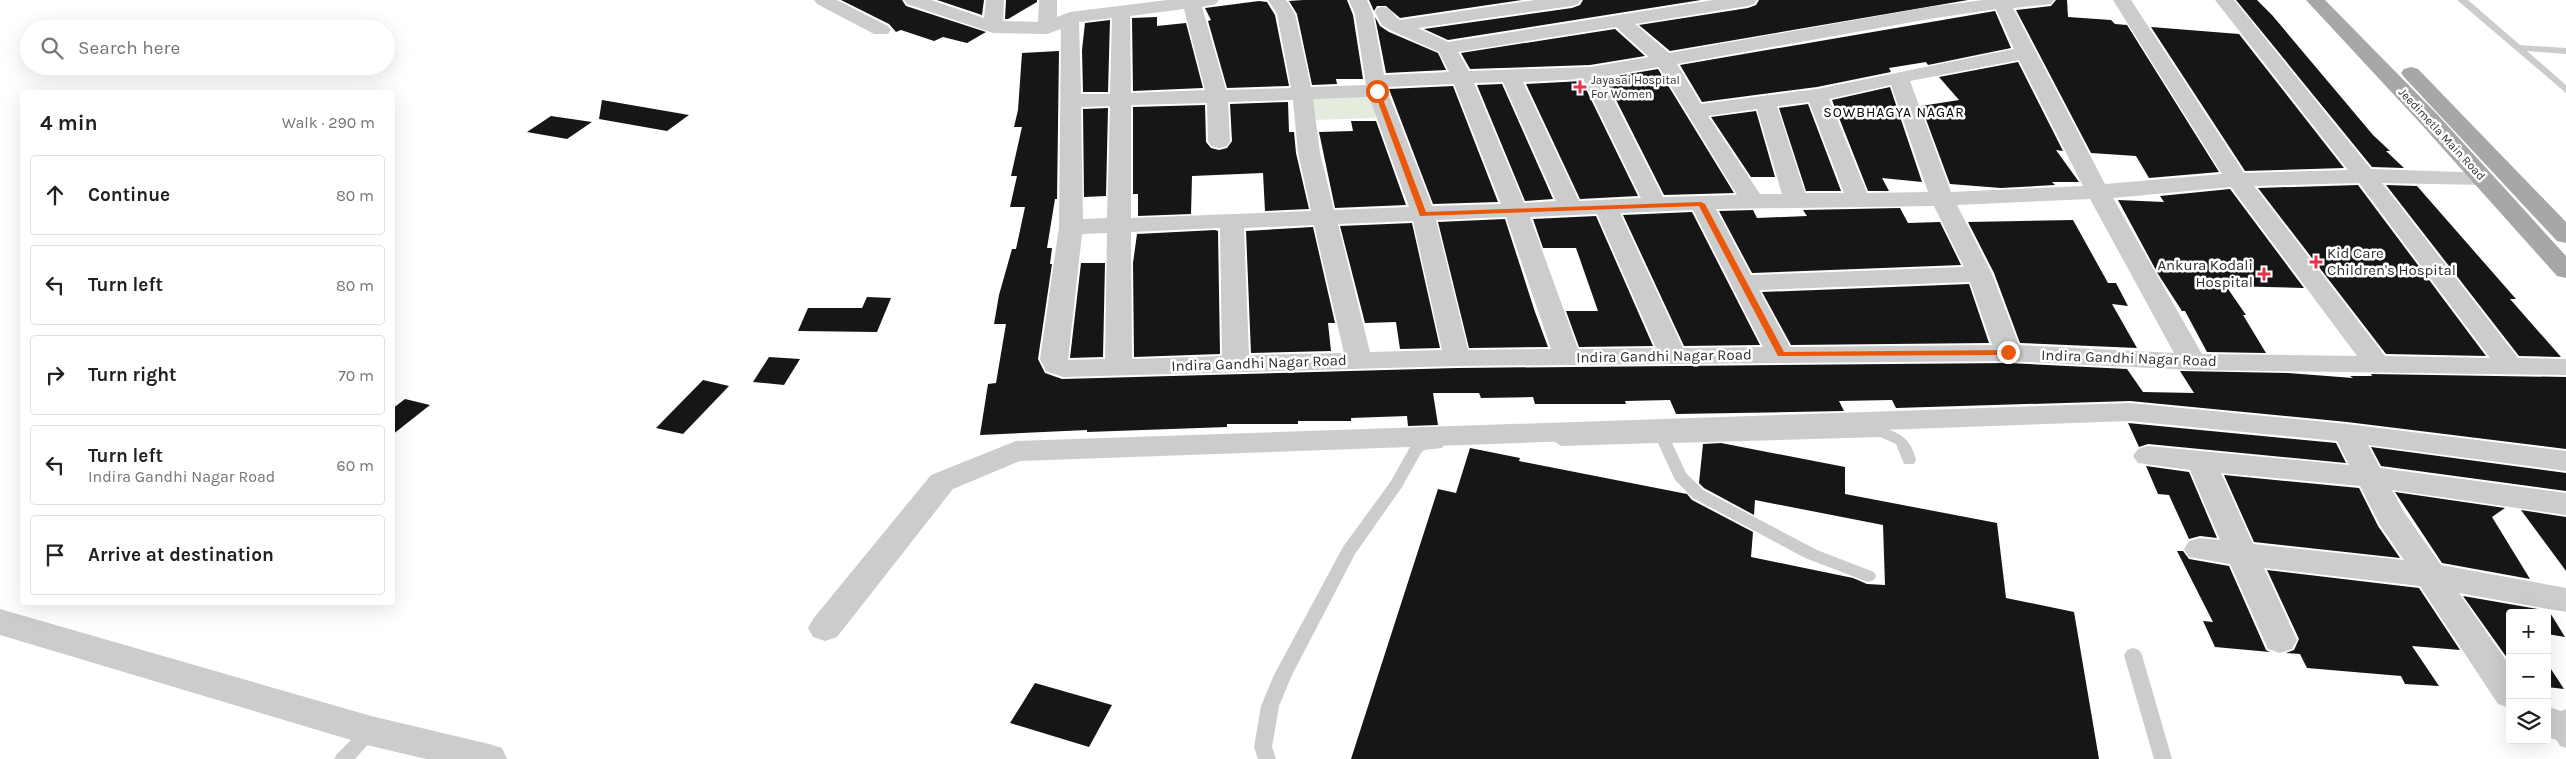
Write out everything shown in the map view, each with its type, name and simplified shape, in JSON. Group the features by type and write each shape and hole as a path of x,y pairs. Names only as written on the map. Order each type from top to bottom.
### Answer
{"main road":[{"name":"Jeedimetla Main Road","path":"2315,0 2429,119 2566,271"},
{"name":"Jeedimetla Main Road","path":"2337,0 2445,107 2566,236"}],"street":[{"path":"823,0 881,30"},
{"path":"913,0 945,6 993,27 1047,28 1070,18 1198,1 1217,95 1219,141"},
{"path":"993,27 995,0"},
{"path":"1047,28 1048,0"},
{"path":"1277,0 1286,14 1302,92 1309,152 1359,360"},
{"path":"1368,9 1462,0"},
{"path":"1397,26 1572,0"},
{"path":"1368,9 1397,26 1446,48 1748,0"},
{"path":"1910,0 1929,13"},
{"path":"1072,101 1302,92 1463,79 1590,73 1929,13 2002,3 2045,0"},
{"path":"2122,0 2237,180 2376,363"},
{"path":"2224,0 2365,176 2510,366"},
{"path":"2002,3 2025,53 2098,192 2193,362"},
{"path":"1368,9 1376,86 1423,214 1458,358"},
{"path":"1118,369 1121,12"},
{"path":"1070,18 1072,101 1071,227 1753,201 1857,198 1942,199 2098,192 2237,180 2365,176 2482,178"},
{"path":"1621,21 1666,60 1694,111 1753,201"},
{"path":"1446,48 1463,79 1516,211 1568,358"},
{"path":"1694,111 1817,95 1898,77 2025,53"},
{"path":"1590,73 1656,206"},
{"path":"1510,76 1571,209"},
{"path":"1898,77 1942,199 1980,274 2008,352"},
{"path":"1817,95 1857,198"},
{"path":"1766,103 1795,200"},
{"path":"1701,204 1781,355"},
{"path":"1606,207 1673,356"},
{"path":"1232,221 1236,364"},
{"name":"Indira Gandhi Nagar Road","path":"1071,227 1054,359 1056,365 1062,370 1458,358 2008,352 2193,362 2566,367"},
{"path":"1742,284 1980,274"},
{"path":"825,628 942,482 1016,451 2130,412 2347,433 2566,462"},
{"path":"2347,433 2391,516 2428,575 2506,688"},
{"path":"2148,456 2370,477 2566,504"},
{"path":"2201,461 2280,640"},
{"path":"2200,549 2428,575 2566,600"},
{"path":"0,622 371,731 489,759"}],"lane":[{"path":"2462,0 2520,48 2566,90"},
{"path":"2520,48 2566,51"},
{"path":"1267,759 1263,747 1270,706 1283,675 1349,551 1397,483 1415,450 1421,446 1881,432 1897,438 1905,444 1909,460"},
{"path":"1663,438 1680,476 1698,494 1811,554 1868,576"},
{"path":"2133,655 2163,759"},
{"path":"343,759 371,731"}],"green space":[{"path":"1370,95 1376,118 1313,120 1309,96"}],"building":[{"path":"841,0 902,0 906,6 986,32 967,43 943,37 934,41 901,30 896,32 889,24"},
{"path":"937,0 984,0 982,15"},
{"path":"1006,0 1037,0 1037,2 1005,19"},
{"path":"1347,0 1353,15 1363,79 1336,79 1337,84 1312,85 1297,14 1289,1"},
{"path":"1369,0 1522,0 1400,18 1386,6 1377,6 1374,11"},
{"path":"1583,0 1701,0 1448,40 1424,29 1572,8 1580,5"},
{"path":"1759,0 1968,0 1670,51 1639,25 1748,8 1756,5"},
{"path":"2056,0 2067,0 2068,17 2111,20 2115,24 2127,25 2219,172 2149,178 2136,156 2091,153 2016,10 2051,6"},
{"path":"2236,0 2257,0 2272,15 2373,135 2390,151 2386,151 2404,168 2372,167"},
{"path":"1259,1 1267,2 1275,15 1289,86 1227,88 1208,21 1211,20 1205,8"},
{"path":"1995,11 2011,48 1928,65 1926,62 1889,68 1891,72 1817,87 1702,102 1680,65"},
{"path":"1157,17 1157,26 1186,23 1203,88 1133,91 1132,18"},
{"path":"1375,17 1380,26 1389,32 1438,53 1446,70 1386,73"},
{"path":"1110,20 1108,92 1083,92 1082,50 1085,23"},
{"path":"2151,27 2239,34 2344,168 2245,171"},
{"path":"1615,29 1645,56 1590,65 1470,69 1461,53"},
{"path":"1059,51 1057,199 1055,199 1047,248 1052,248 1050,264 1052,264 1038,359 1045,373 1062,379 1457,368 2008,363 2127,369 2143,392 2194,393 2180,371 2288,373 2353,378 2350,376 2372,376 2371,374 2566,377 2566,449 2347,422 2130,401 1896,408 1892,400 1839,401 1844,411 1676,414 1670,400 1625,401 1626,404 1535,404 1533,397 1481,398 1479,393 1433,393 1438,425 1408,426 1407,416 1351,418 1351,421 1298,421 1298,424 1227,424 1227,427 1087,432 1087,430 980,435 988,384 996,383 1006,324 994,324 999,295 1012,249 1016,249 1025,207 1010,207 1017,176 1011,176 1022,127 1014,127 1018,110 1022,53"},
{"path":"2018,62 2063,151 2056,150 2079,182 2052,182 2055,185 2001,188 1950,184 1921,106 1959,100 1939,77"},
{"path":"1658,69 1734,193 1664,195 1605,78"},
{"path":"1582,81 1638,196 1580,199 1526,84"},
{"path":"1502,84 1553,199 1525,201 1477,85"},
{"path":"1453,86 1498,202 1433,204 1389,89"},
{"path":"1890,87 1922,182 1882,178 1889,191 1868,191 1832,100"},
{"path":"602,100 689,115 667,131 599,119"},
{"path":"1288,102 1289,132 1294,132 1296,153 1309,209 1265,211 1263,173 1192,176 1191,214 1138,216 1138,194 1133,194 1133,107 1205,105 1206,142 1211,148 1219,150 1227,148 1232,141 1230,104"},
{"path":"1808,104 1841,191 1806,191 1779,108"},
{"path":"1108,108 1106,196 1084,197 1083,109"},
{"path":"1756,111 1775,177 1751,177 1711,117"},
{"path":"551,116 592,122 567,139 527,132"},
{"path":"1351,121 1376,121 1406,205 1335,208 1319,132 1353,131"},
{"path":"2358,185 2486,356 2386,354 2258,188"},
{"path":"2386,185 2417,186 2516,299 2510,299 2561,357 2519,356"},
{"path":"2230,189 2304,288 2226,286 2246,315 2243,315 2266,353 2207,352 2185,311 2182,311 2158,274 2118,200 2164,202 2160,196"},
{"path":"1900,208 1908,223 1940,222 1961,265 1752,273 1719,211 1753,210 1757,218 1807,216 1803,210"},
{"path":"1692,212 1760,345 1684,346 1623,215"},
{"path":"1596,216 1653,346 1579,347 1566,311 1598,311 1576,248 1543,248 1533,219"},
{"path":"1505,219 1548,347 1469,348 1438,222"},
{"path":"2073,220 2108,283 2116,283 2128,306 2112,304 2137,348 2020,343 1994,273 1968,222"},
{"path":"1412,223 1440,348 1400,349 1396,322 1365,323 1340,226"},
{"path":"1313,227 1335,323 1328,323 1331,351 1251,353 1246,231"},
{"path":"1218,231 1220,354 1134,357 1133,263 1137,234"},
{"path":"1081,263 1105,263 1103,357 1070,358"},
{"path":"1969,284 1989,343 1791,345 1762,292"},
{"path":"867,297 891,298 877,332 798,331 808,308 862,308"},
{"path":"769,357 800,359 784,385 753,382"},
{"path":"703,380 729,386 683,434 656,428"},
{"path":"405,399 430,405 395,433 395,407"},
{"path":"2128,423 2336,443 2346,463 2148,444 2139,447"},
{"path":"1721,443 1845,467 1845,494 1997,523 2006,598 2074,612 2099,759 1351,759 1438,489 1456,493 1470,448 1520,458 1519,461 1687,494 1692,500 1753,532 1751,557 1853,578 1867,584 1885,585 1883,525 1755,500 1754,515 1704,488 1699,483 1703,444"},
{"path":"2371,447 2566,473 2566,491 2381,466"},
{"path":"2146,466 2189,472 2217,538 2200,536 2189,539 2169,495 2158,494"},
{"path":"2224,475 2359,488 2378,526 2400,558 2254,542"},
{"path":"2395,492 2505,508 2492,517 2530,579 2442,563"},
{"path":"2521,510 2566,517 2566,571"},
{"path":"2177,551 2183,551 2189,559 2229,566 2266,650 2270,652 2215,647 2203,621 2213,622"},
{"path":"2267,570 2419,588 2460,650 2412,646 2439,686 2405,684 2401,676 2307,668 2300,654 2286,653 2294,650 2299,639"},
{"path":"2463,596 2538,609 2506,609 2506,656"},
{"path":"2551,614 2565,637 2551,635"},
{"path":"2551,669 2564,689 2551,687"},
{"path":"1035,683 1112,705 1089,747 1010,723"}],"place":[{"name":"Jayasai Hospital For Women","path":"1580,87"},
{"name":"Kid Care Children's Hospital","path":"2316,262"},
{"name":"Ankura Kodali Hospital","path":"2264,274"}],"district":[{"name":"SOWBHAGYA NAGAR","path":"1894,112"}],"route":[{"path":"1377,91 1423,214 1701,204 1781,355 2008,352"}]}
